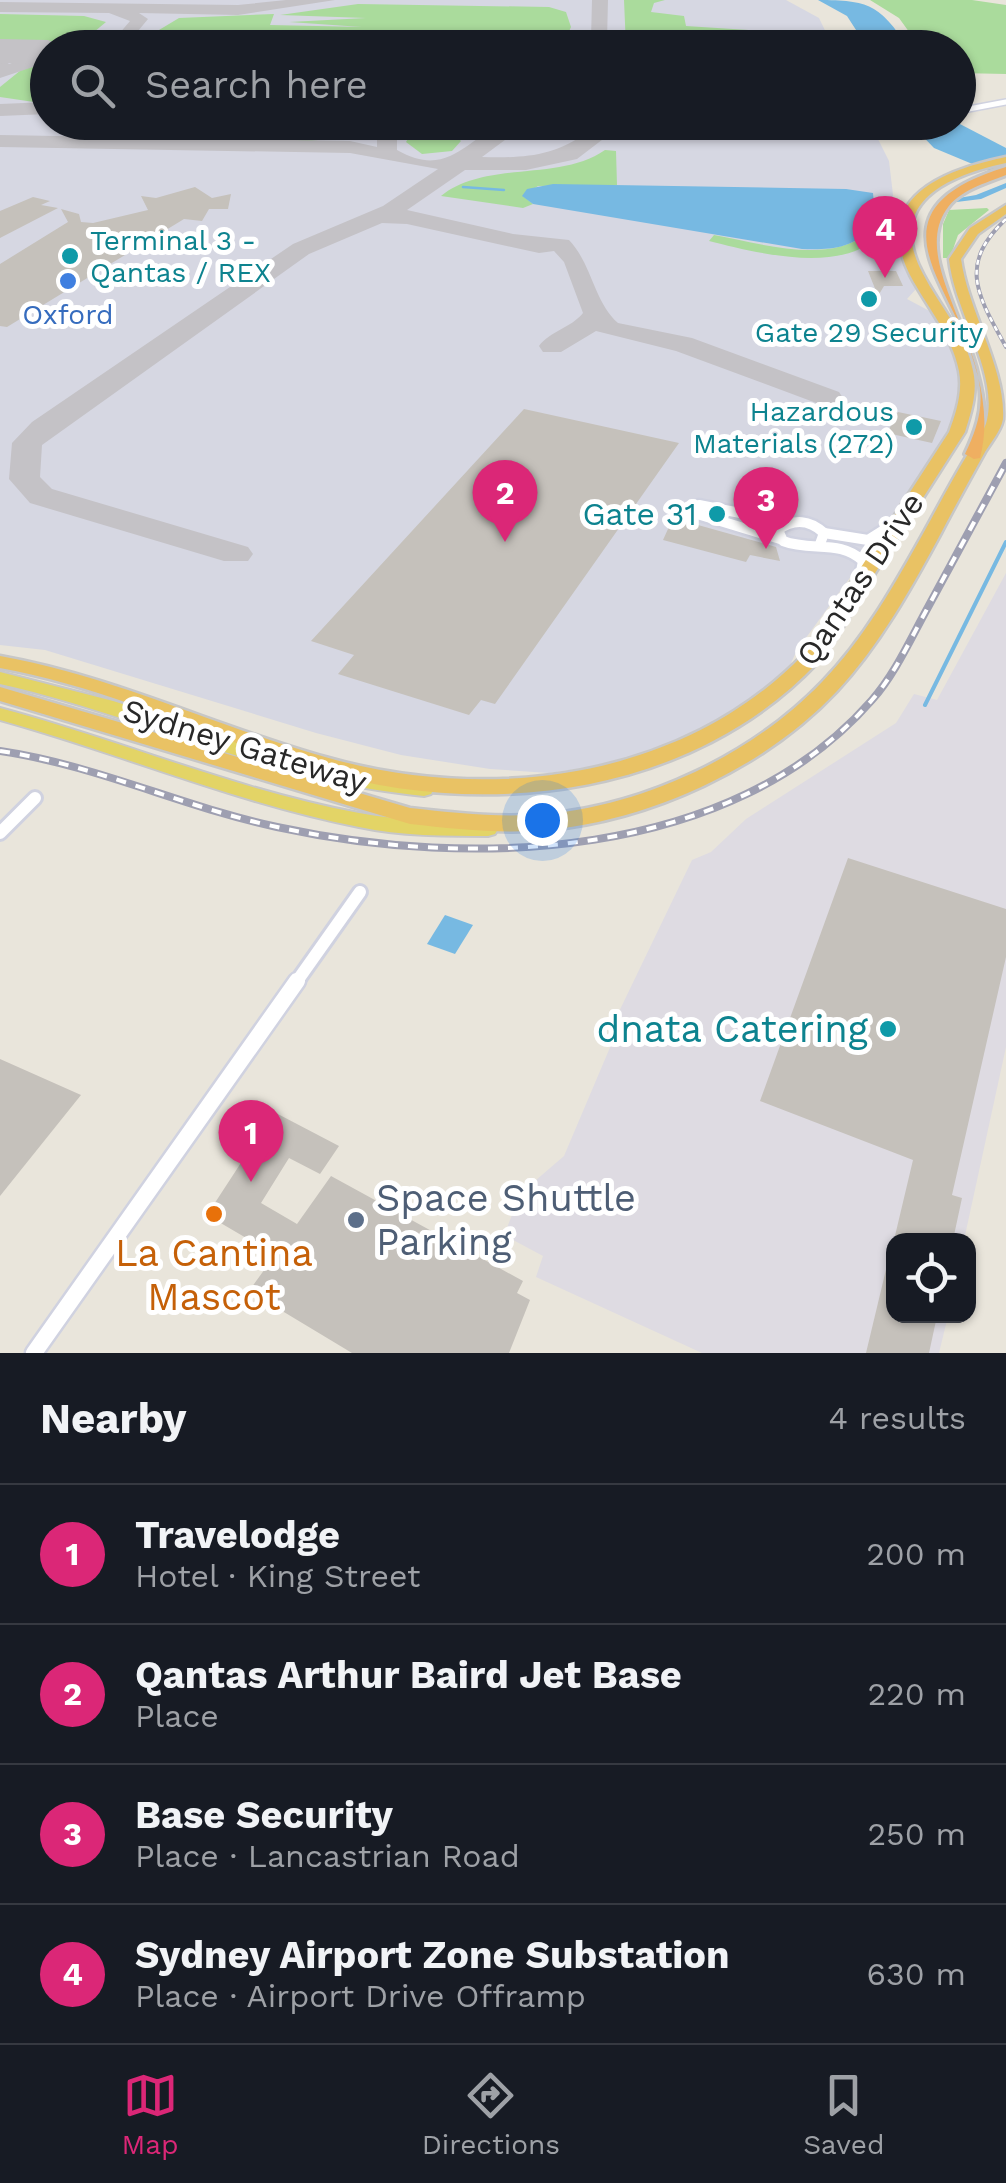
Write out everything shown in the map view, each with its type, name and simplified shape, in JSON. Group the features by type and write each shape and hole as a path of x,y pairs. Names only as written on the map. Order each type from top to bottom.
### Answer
{"highway":[{"path":"918,226 953,193 1006,165"},
{"path":"918,226 918,198 935,182 1006,165"},
{"path":"974,454 1002,407 1000,386 995,365 961,297 955,259 974,231 1006,209"},
{"name":"Qantas Drive","path":"0,662 68,676 326,765 421,783 493,786 615,771 657,760 710,736 787,685 814,655 957,432 966,408 966,371 919,261 918,226"},
{"name":"Qantas Drive","path":"565,820 641,800 709,771 768,738 816,701 890,604 974,454 989,417 987,378 918,226"},
{"path":"0,694 410,816 565,820"}],"main road":[{"name":"Sydney Gateway","path":"0,678 87,698 306,770 377,786 493,786"},
{"name":"Qantas Drive","path":"0,714 253,796 339,816 445,830 565,820"}],"street":[{"path":"976,108 1006,102"},
{"path":"858,585 863,560 860,556 822,539 808,523 701,510 796,547 822,539 868,540 902,517"},
{"path":"780,539 778,530 791,522"},
{"path":"0,833 35,798"},
{"path":"34,1353 360,892"}],"shaded area":[{"path":"0,0 786,0 819,18 825,30 30,30 30,140 878,140 889,161 900,254 916,289 907,299 937,315 960,371 961,397 950,428 896,515 797,650 786,674 706,730 654,753 549,773 490,769 401,755 45,650 0,645"},
{"path":"1006,573 1006,1047 966,1233 886,1233 886,1323 946,1323 939,1353 702,1353 536,1277 543,1256 504,1235 521,1193 564,1156 614,1038 614,1022 692,860 711,852 746,819 896,723 914,694 937,700"}],"green space":[{"path":"624,0 665,0 654,3 651,12 684,16 686,26 747,30 625,30"},
{"path":"870,0 972,0 1006,5 1006,74 976,73 976,30 908,30 899,18"},
{"path":"358,4 549,7 566,12 571,27 159,30 179,18 274,14 270,25 362,27 289,22 366,18 280,15"},
{"path":"0,14 84,16 106,22 96,30 30,30 30,42 0,42"},
{"path":"30,67 30,101 0,97 0,87"},
{"path":"146,140 313,140 260,143"},
{"path":"461,141 452,151 422,154 406,142"},
{"path":"605,150 616,151 617,185 538,186 523,196 533,204 523,208 441,196 479,178 566,166"},
{"path":"881,202 880,235 844,254 798,258 709,241 714,235 792,249 832,248 867,234 868,204"},
{"path":"987,208 958,235 950,258 943,258 943,224 949,210"}],"water":[{"path":"818,0 862,4 881,14 895,30 856,30 847,16"},
{"path":"976,132 1006,148 1006,178 934,148 926,140 976,140"},
{"path":"553,184 846,189 873,193 874,204 868,205 871,228 856,240 831,248 802,249 533,204 522,196 527,189"},
{"path":"445,915 473,925 455,954 427,944"}],"building":[{"name":"Terminal 3 - Qantas / REX","path":"195,187 212,198 231,194 228,209 209,209 202,221 184,219 7,327 0,326 0,264 68,222 61,209 79,214 81,222 93,223 148,210 141,196 156,198"},
{"path":"33,197 50,201 41,205 58,208 0,238 0,211"},
{"path":"868,271 896,271 903,286 884,286 878,296"},
{"path":"524,409 679,443 495,704 481,700 469,715 338,674 354,655 311,641"},
{"name":"Hazardous Materials (272)","path":"898,412 941,421 932,443 887,433"},
{"path":"673,518 776,547 780,561 750,555 746,562 663,540"},
{"name":"dnata Catering","path":"848,858 1006,909 1006,957 952,1195 962,1198 954,1233 896,1233 913,1160 760,1101"},
{"path":"0,1059 81,1095 0,1196"},
{"name":"Space Shuttle Parking","path":"274,1112 339,1146 320,1174 289,1158 261,1203 297,1224 331,1176 523,1281 517,1293 530,1300 509,1353 352,1353 249,1291 275,1255 207,1215"},
{"path":"886,1270 886,1323 935,1323 929,1353 866,1353"}],"waterway":[{"path":"940,202 978,197 1006,185"},
{"path":"463,187 504,190"},
{"path":"925,705 1006,542"}],"taxiway":[{"path":"0,7 238,10 327,0"},
{"path":"599,30 600,0"},
{"path":"113,9 140,19 131,30"},
{"path":"0,61 0,73 30,62"},
{"path":"0,110 30,109"},
{"path":"387,140 387,152 396,158"},
{"path":"460,163 494,140"},
{"path":"460,163 526,164 570,155 590,140"},
{"path":"0,141 350,147 396,158"},
{"path":"396,158 418,163 460,163"},
{"path":"379,216 460,163"},
{"path":"373,216 379,216"},
{"path":"236,554 41,496 24,479 27,443 42,428 301,249 379,216"},
{"path":"379,216 410,217 438,227 539,246"},
{"path":"514,241 561,245 575,260 596,313"},
{"path":"552,346 584,328 596,313"},
{"path":"596,313 609,329 683,344 829,398"}],"runway":[{"path":"0,51 30,52"}],"railway":[{"path":"1006,219 981,251 977,266 981,296 1006,347"},
{"path":"0,751 71,766 242,819 353,840 432,848 514,848 595,840 673,822 747,794 814,753 872,700 902,656 1006,463"}],"place":[{"name":"Terminal 3 - Qantas / REX","path":"70,256"},
{"name":"Sydney Airport Zone Substation","path":"885,278"},
{"name":"Oxford","path":"68,281"},
{"name":"Gate 29 Security","path":"869,299"},
{"name":"Hazardous Materials (272)","path":"914,427"},
{"name":"Gate 31","path":"717,514"},
{"name":"Qantas Arthur Baird Jet Base","path":"505,542"},
{"name":"Base Security","path":"766,549"},
{"name":"dnata Catering","path":"888,1029"},
{"name":"Travelodge","path":"251,1182"},
{"name":"La Cantina Mascot","path":"214,1214"},
{"name":"Space Shuttle Parking","path":"356,1220"}]}
